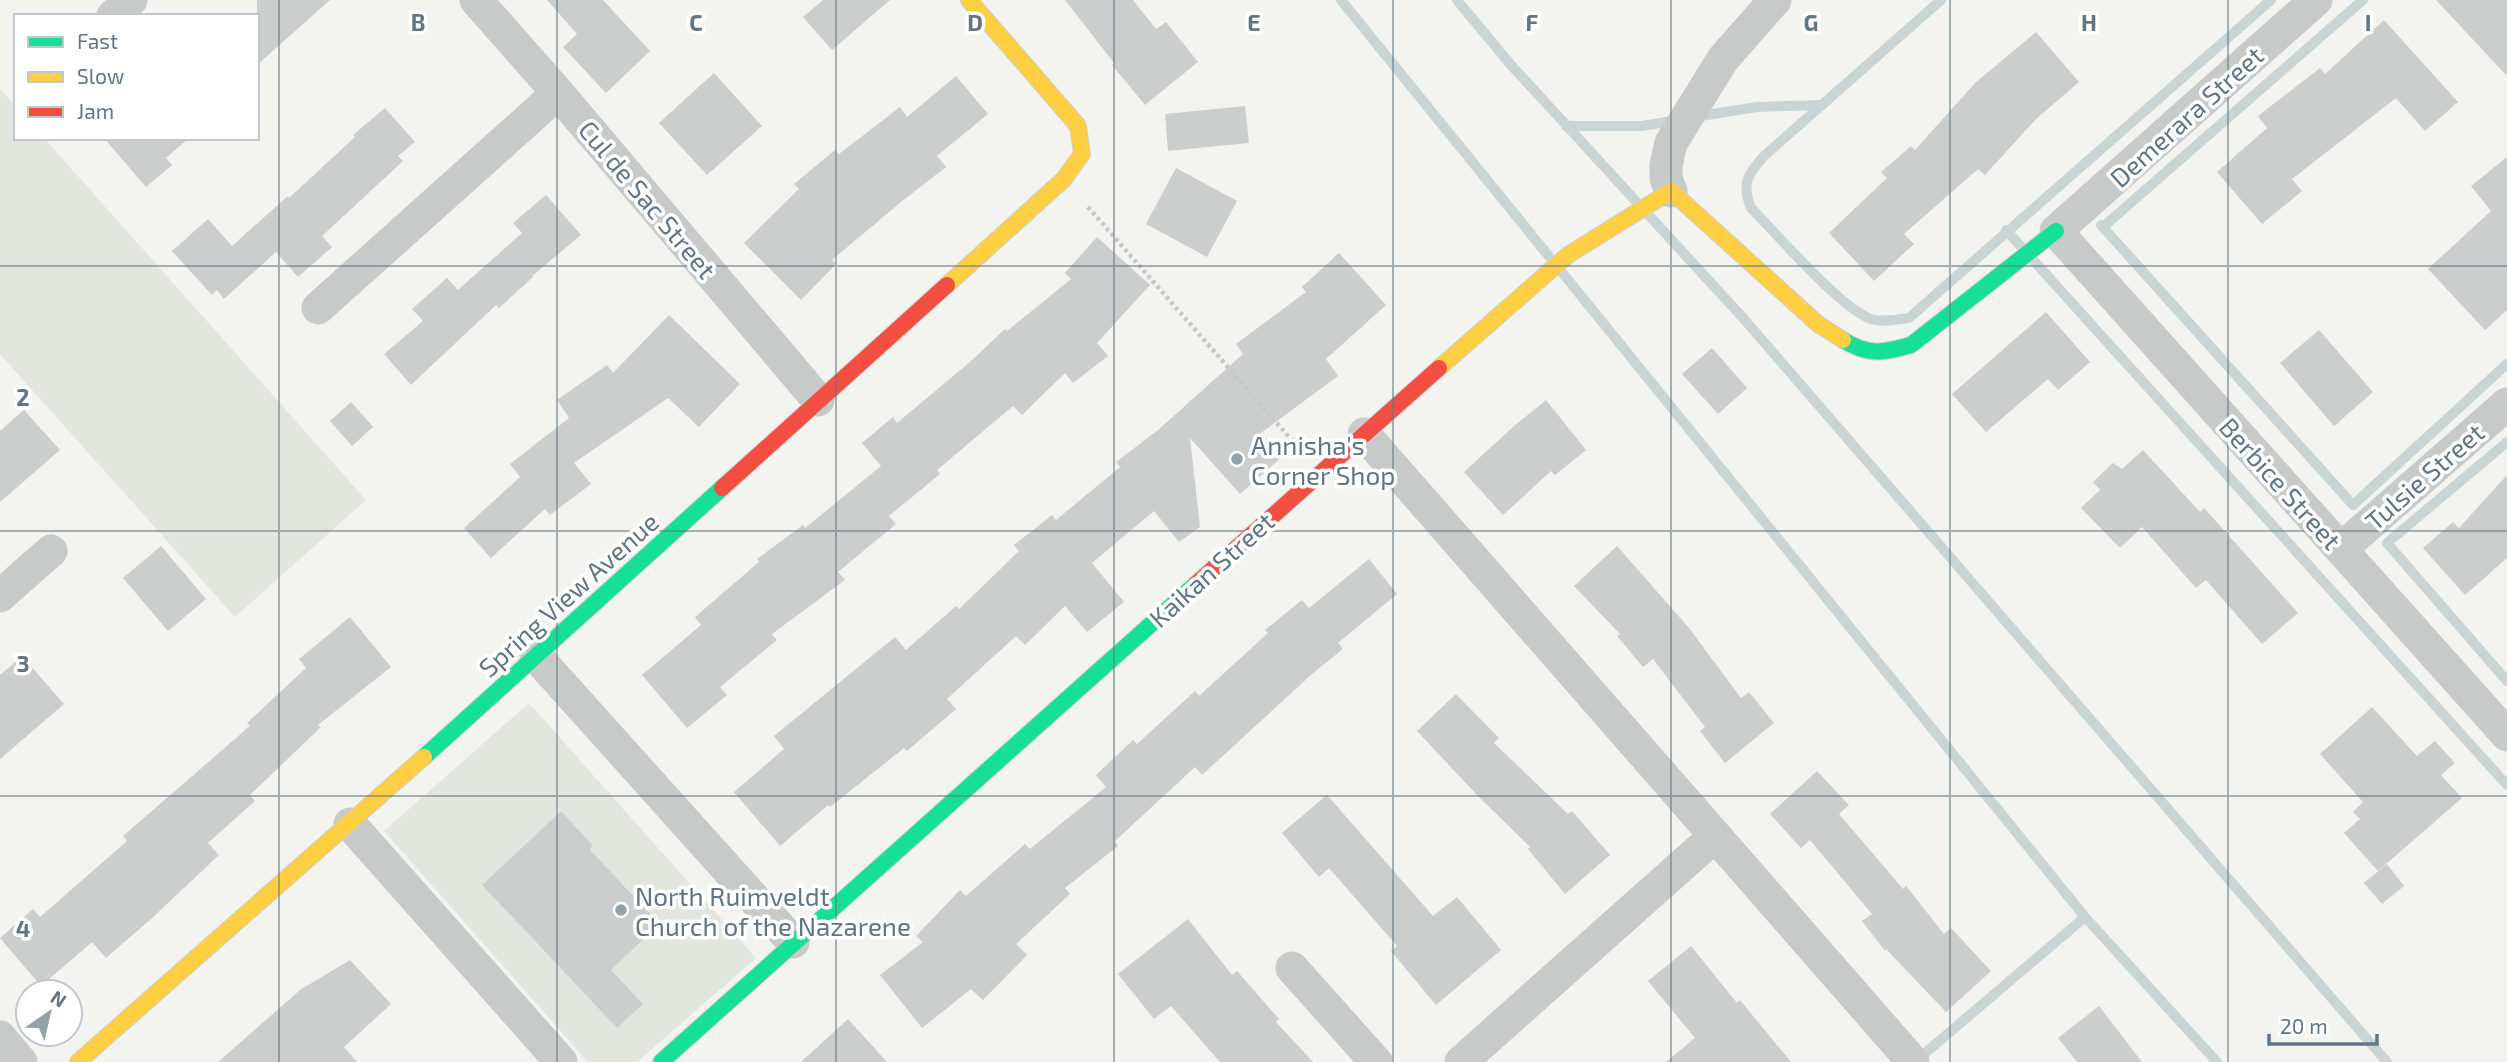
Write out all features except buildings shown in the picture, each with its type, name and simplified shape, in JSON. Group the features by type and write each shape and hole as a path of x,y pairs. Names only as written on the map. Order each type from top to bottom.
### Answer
{"street":[{"path":"115,14 131,0"},
{"name":"Cul de Sac Street","path":"476,0 818,400"},
{"name":"Spring View Avenue","path":"78,1062 350,824 1064,179 1082,154 1078,126 969,0"},
{"path":"1775,0 1723,59 1697,99 1671,144 1666,165 1667,178 1671,191 1818,324 1859,350 1885,352 1911,345 2056,231"},
{"name":"Demerara Street","path":"2056,231 2316,0"},
{"path":"318,308 558,93"},
{"name":"Kaikan Street","path":"661,1062 1320,472 1568,255 1671,191"},
{"name":"Berbice Street","path":"2056,231 2507,735"},
{"name":"Tulsie Street","path":"2341,549 2507,404"},
{"path":"1364,434 1913,1062"},
{"path":"0,596 51,551"},
{"path":"536,656 793,942"},
{"path":"350,824 561,1062"},
{"path":"1461,1062 1715,836"},
{"path":"1292,968 1376,1062"},
{"path":"0,1037 21,1062"}],"path":[{"path":"1064,179 1320,472"}],"shaded area":[{"path":"0,89 14,105 14,140 46,140 366,500 235,617 0,354"},
{"path":"529,703 756,958 637,1062 588,1062 384,831","holes":["561,812 593,847 541,896 573,931 623,884 660,924 611,970 617,1028 482,885"]}],"waterway":[{"path":"1341,0 2085,917 2217,1062"},
{"path":"1457,0 1511,65 1744,319 2387,1062"},
{"path":"1941,0 1764,156 1748,179 1747,192 1751,208 1843,301 1875,320 1909,318 2271,0"},
{"path":"2103,227 2363,0"},
{"path":"1694,117 1757,107 1822,105"},
{"path":"1566,126 1642,126 1678,120"},
{"path":"2101,225 2353,505 2507,364"},
{"path":"2006,230 2507,785"},
{"path":"2507,442 2387,543 2507,681"},
{"path":"1917,1060 2085,917"}],"traffic: fast":[{"path":"1843,340 1869,351 1892,350 1911,345 2056,231"},
{"path":"424,757 722,488"},
{"path":"661,1062 1196,584"}],"traffic: slow":[{"path":"947,285 1064,179 1082,154 1078,126 969,0"},
{"path":"1439,368 1568,255 1671,191 1818,324 1843,340"},
{"path":"78,1062 424,757"}],"traffic: jam":[{"path":"722,488 947,285"},
{"path":"1196,584 1439,368"}],"place":[{"name":"Annisha's Corner Shop","path":"1237,459"},
{"name":"North Ruimveldt Church of the Nazarene","path":"621,910"}]}
